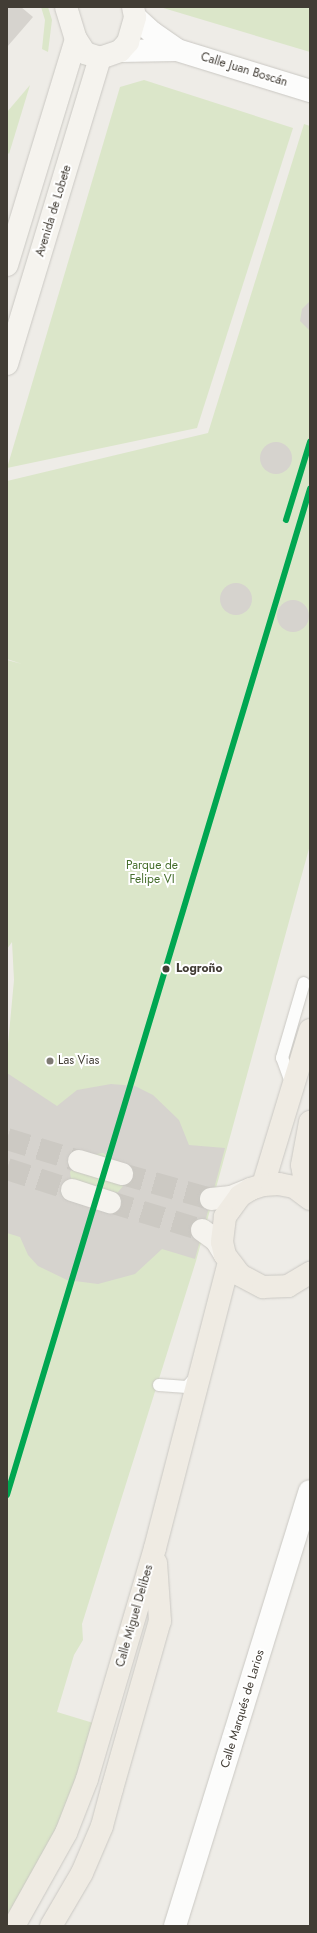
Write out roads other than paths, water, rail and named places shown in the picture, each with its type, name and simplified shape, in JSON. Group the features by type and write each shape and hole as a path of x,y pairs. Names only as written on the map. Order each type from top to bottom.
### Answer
{"main road":[{"path":"66,7 76,40 85,53 110,55"},
{"name":"Avenida de Lobete","path":"7,364 110,55 128,42 134,12"},
{"path":"7,265 76,40"},
{"path":"232,1265 222,1242 225,1216 240,1196 257,1187 293,1087 310,1030"},
{"path":"309,1197 302,1165 310,1122"},
{"path":"79,1161 122,1174"},
{"path":"211,1199 231,1197 257,1187 279,1184 294,1188 309,1197"},
{"path":"72,1190 110,1202"},
{"path":"202,1230 216,1240 232,1265 263,1287 275,1288 288,1286 308,1275"},
{"name":"Calle Miguel Delibes","path":"14,1926 66,1833 87,1778 155,1548 222,1294 234,1280 232,1265"},
{"path":"51,1926 82,1873 102,1826 160,1621 155,1548"}],"street":[{"name":"Calle Juan Boscán","path":"134,12 153,33 178,50 310,91"},
{"name":"Calle Juan Boscán","path":"110,55 178,50"},
{"name":"Calle Marqués de Larios","path":"175,1926 310,1491"}],"lane":[{"path":"293,1087 282,1058 304,983"},
{"path":"158,1385 187,1387 202,1370"}],"tunnel":[{"path":"7,1139 79,1161"},
{"path":"7,1169 72,1190"},
{"path":"122,1174 211,1199"},
{"path":"110,1202 202,1230"}],"place":[{"name":"Logroño","path":"166,969"},
{"name":"Las Vias","path":"50,1061"}],"park label":[{"name":"Parque de Felipe VI","path":"152,873"}]}
